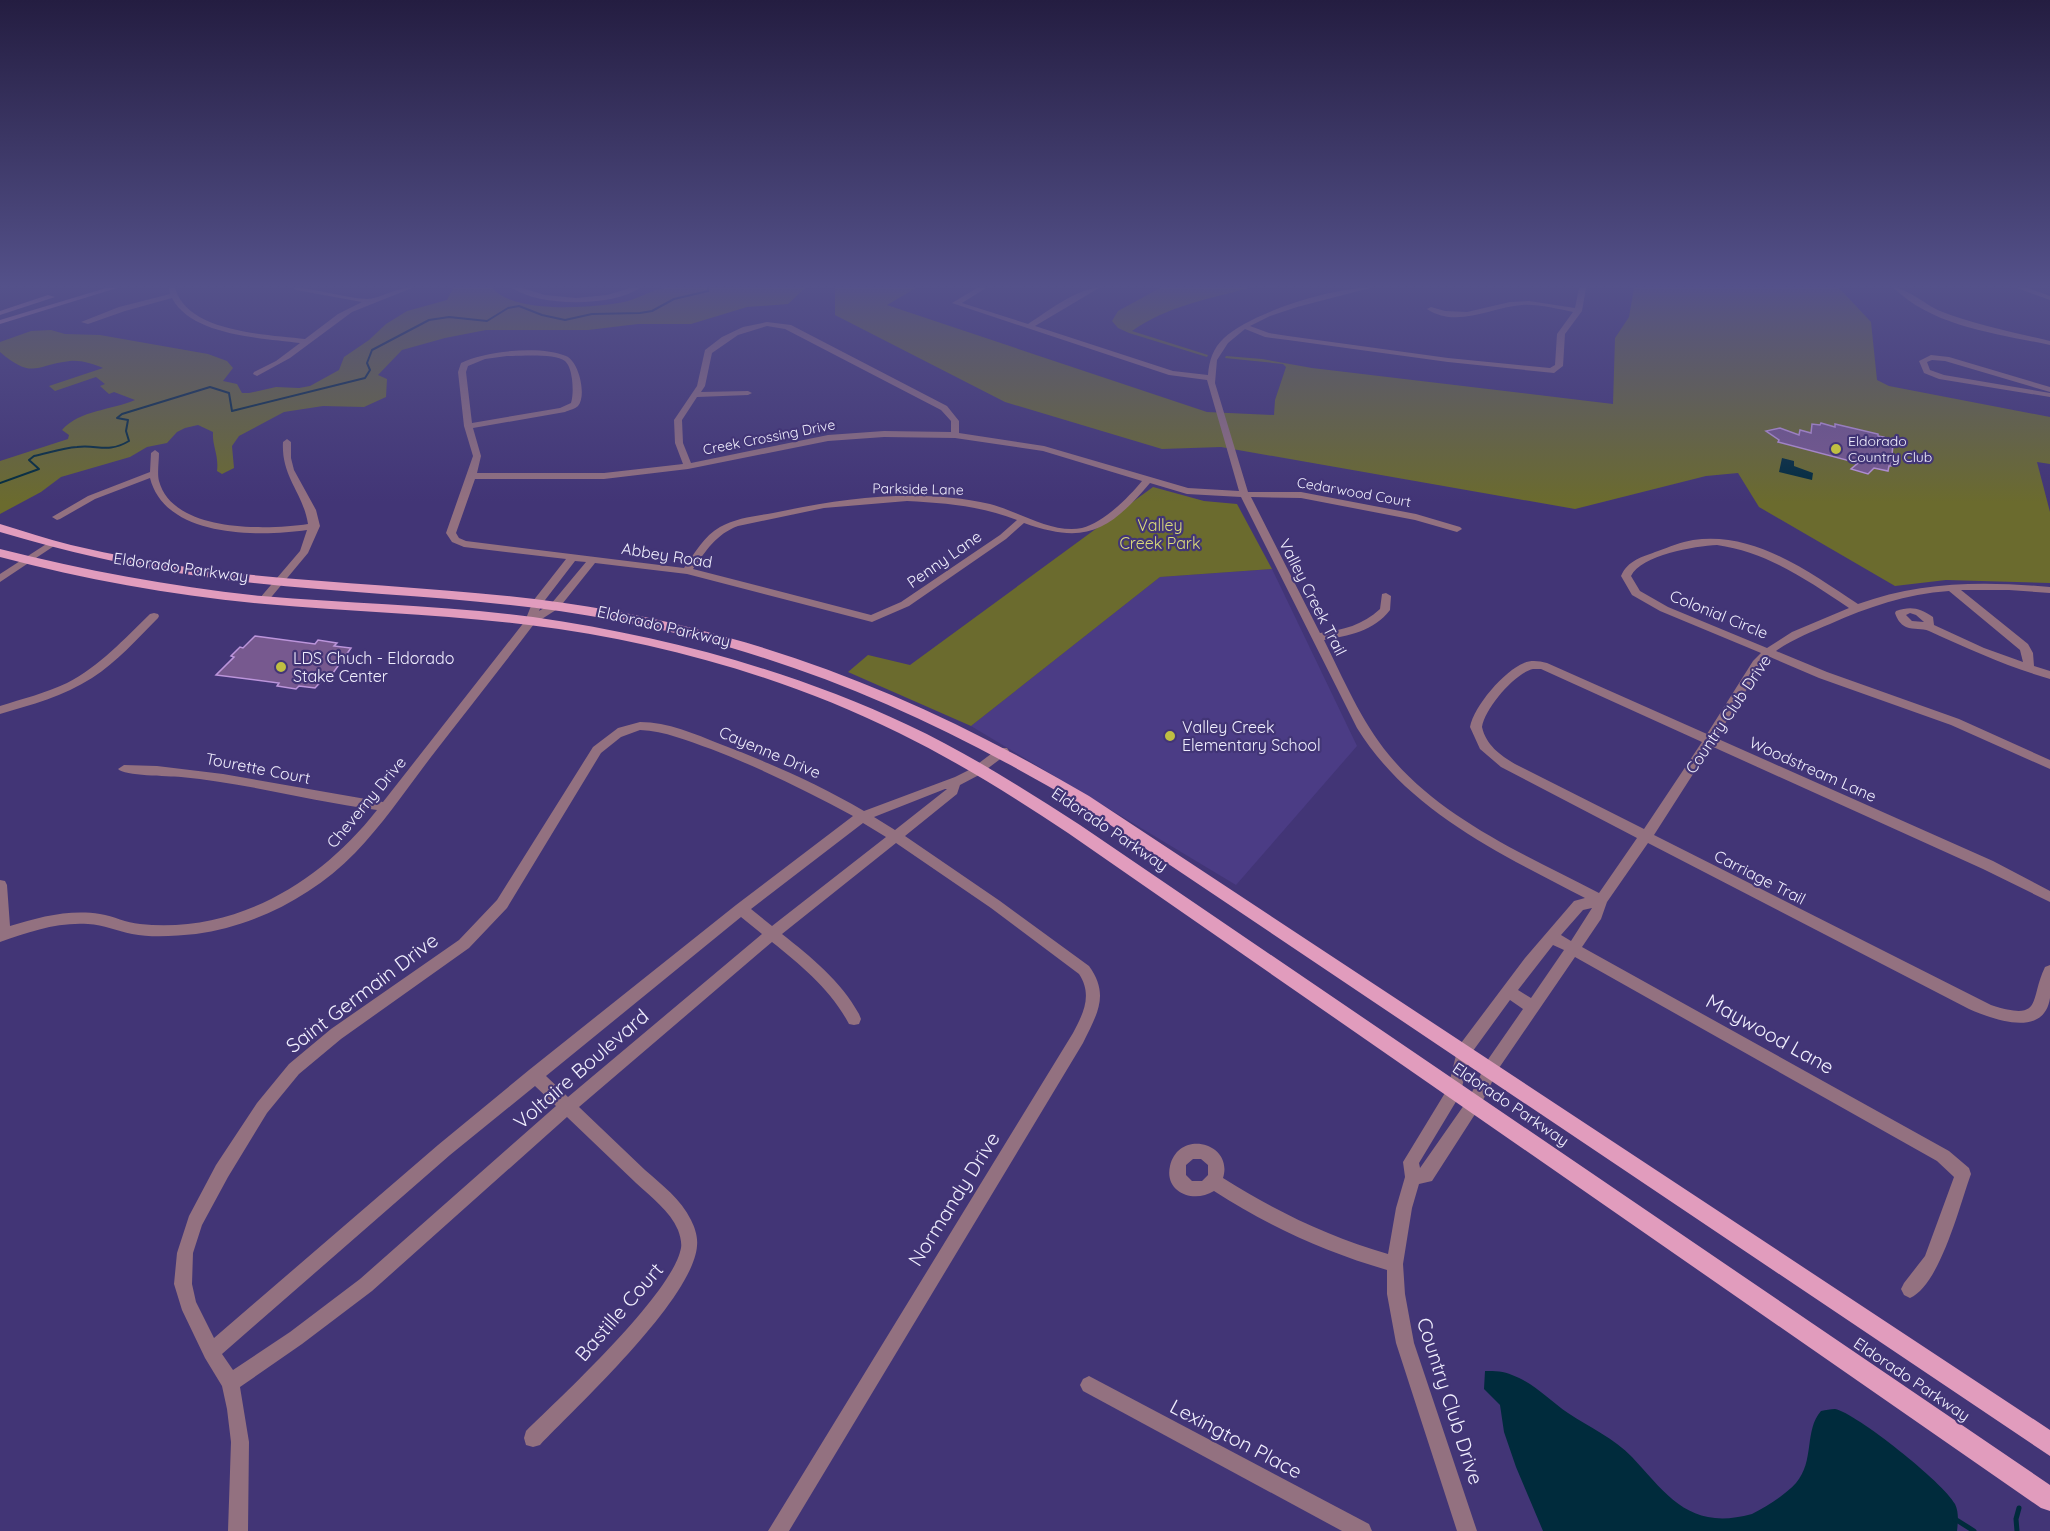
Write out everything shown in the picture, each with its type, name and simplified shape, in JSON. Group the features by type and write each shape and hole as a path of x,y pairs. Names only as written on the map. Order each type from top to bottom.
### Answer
{"main road":[{"name":"Eldorado Parkway","path":"0,528 51,544 143,564 279,582 537,603 682,629 794,660 915,708 1002,751 1084,800 2050,1444"},
{"name":"Eldorado Parkway","path":"0,553 26,561 139,585 264,599 475,615 644,641 746,667 877,717 978,770 1074,829 2050,1499"}],"street":[{"path":"256,374 285,359"},
{"path":"472,476 477,456 468,426 462,368 469,362 479,359"},
{"path":"468,426 562,410 574,405 578,397 571,363 566,359"},
{"path":"688,466 679,443 678,420 696,395 704,379 707,359"},
{"path":"850,359 944,408 955,421 955,435"},
{"path":"1130,359 1172,373 1211,378 1214,359"},
{"path":"1440,359 1555,370 1559,359"},
{"path":"1926,359 1923,361 1925,369 1933,374 2050,393"},
{"path":"1947,359 2050,393"},
{"path":"1991,385 1992,374"},
{"name":"Valley Creek Trail","path":"1211,378 1244,493 1366,733 1381,755 1407,782 1441,811 1601,900"},
{"path":"696,395 748,393"},
{"name":"Creek Crossing Drive","path":"472,476 604,476 688,466 828,438 884,434 955,435 1044,449 1202,494 1244,493"},
{"path":"264,599 305,553 315,526 308,502 288,469 287,442"},
{"path":"155,453 153,474 161,499 178,513 201,522 246,531 315,526"},
{"path":"57,517 101,492 153,474"},
{"name":"Abbey Road","path":"472,476 450,535 464,544 687,571 863,617 877,617"},
{"name":"Parkside Lane","path":"687,571 716,534 722,530 741,523 819,505 878,500 947,501 990,507 1061,530 1080,532 1091,528 1128,501 1149,479"},
{"name":"Cedarwood Court","path":"1244,493 1313,497 1416,517 1457,529"},
{"name":"Penny Lane","path":"877,617 913,599 1003,537 1024,518"},
{"name":"Colonial Circle","path":"1858,609 1780,561 1755,550 1729,544 1705,542 1685,545 1640,560 1629,569 1626,576 1630,586 1645,600 1823,675 1955,722 2050,765"},
{"path":"0,579 51,544"},
{"name":"Cheverny Drive","path":"2,935 60,919 99,919 135,930 184,930 217,925 248,916 311,884 352,849 386,807 530,622 537,603 573,557"},
{"name":"Cheverny Drive","path":"530,622 555,606 593,559"},
{"name":"Country Club Drive","path":"1413,1177 1426,1175 1474,1103 1490,1070 1596,915 1601,900 1645,837 1757,664 1768,652 1800,633 1858,609 1900,595 1952,588 1998,587 2050,590"},
{"path":"1952,588 2024,647 2028,653 2029,666"},
{"path":"1316,637 1356,629 1373,621 1385,610 1386,596"},
{"path":"0,710 54,692 81,680 113,656 154,616"},
{"path":"1927,626 1980,651 2050,675"},
{"name":"Woodstream Lane","path":"1486,749 1476,729 1476,721 1499,689 1527,666 1552,669 1988,865 2050,897"},
{"name":"Cayenne Drive","path":"544,836 597,750 618,733 640,726 671,732 767,767 825,794 964,880 1005,911"},
{"name":"Carriage Trail","path":"1486,749 1512,767 1645,837 1974,1005 2010,1016 2026,1017 2036,1012 2042,1003 2050,972"},
{"name":"Voltaire Boulevard","path":"211,1352 534,1075 741,909 861,817 943,785 954,783 978,770 1002,751"},
{"name":"Tourette Court","path":"124,769 161,769 210,776 339,801 386,807"},
{"name":"Voltaire Boulevard","path":"230,1383 314,1325 366,1285 567,1107 771,934 953,791 954,783"},
{"name":"Saint Germain Drive","path":"238,1531 240,1442 230,1383 211,1352 188,1304 183,1284 185,1253 195,1222 222,1171 262,1108 281,1083 311,1054 464,944 479,930 502,904 544,836"},
{"path":"0,885 2,935"},
{"name":"Country Club Drive","path":"1467,1531 1405,1343 1396,1294 1395,1264 1404,1208 1413,1177 1412,1162 1455,1090 1463,1052 1508,991 1579,905 1601,900"},
{"path":"741,909 840,994 850,1007 854,1019"},
{"name":"Normandy Drive","path":"778,1531 1078,1038 1090,1014 1095,998 1090,978 1005,911"},
{"name":"Maywood Lane","path":"1552,937 1927,1147 1963,1174 1932,1261 1910,1289"},
{"path":"1508,991 1533,1007"},
{"name":"Bastille Court","path":"533,1438 634,1332 664,1297 682,1271 689,1248 688,1234 683,1221 670,1204 534,1075"},
{"path":"1214,1182 1254,1208 1295,1230 1331,1245 1395,1264"},
{"name":"Lexington Place","path":"1089,1385 1362,1531"}],"shaded area":[{"name":"Valley Creek Elementary School","path":"1272,569 1357,746 1236,885 971,726 1160,577"}],"green space":[{"path":"9,359 223,359 233,368 223,381 237,384 242,393 276,387 310,386 339,370 343,359 393,359 378,375 387,379 386,397 364,407 323,406 284,412 239,436 232,446 234,468 222,474 217,471 213,432 198,425 177,432 167,443 147,447 130,457 61,477 41,492 0,514 0,461 68,439 69,435 62,430 77,418 135,400 114,392 109,394 100,386 105,384 96,377 55,391 49,386 103,368 74,361 27,368"},
{"name":"Eldorado Country Club","path":"922,359 1050,359 1207,412 1274,415 1275,400 1286,367 1283,364 1239,359 1264,359 1312,368 1613,404 1614,359 1875,359 1877,380 1889,386 2050,417 2050,464 2037,462 2050,512 2050,583 1946,580 1895,586 1759,507 1738,473 1706,476 1575,509 1221,447 1162,449 1005,402"},
{"name":"Valley Creek Park","path":"1153,487 1204,501 1237,504 1272,569 1160,577 971,726 848,672 868,655 910,665"}],"water":[{"path":"1782,458 1794,461 1794,466 1813,473 1812,480 1779,472"},
{"path":"1485,1371 1506,1373 1520,1378 1542,1392 1568,1413 1618,1444 1669,1497 1696,1514 1712,1518 1731,1518 1752,1514 1791,1488 1806,1465 1816,1419 1821,1411 1835,1409 1846,1413 1899,1450 1948,1494 1958,1514 1957,1531 1543,1531 1504,1432 1500,1405 1484,1389"}],"building":[{"name":"Eldorado Country Club","path":"1821,423 1835,427 1835,424 1884,437 1883,442 1893,444 1891,466 1888,471 1874,468 1868,474 1851,469 1858,463 1778,442 1779,440 1766,431 1780,428 1799,435 1800,430 1811,433 1812,424 1820,425"},
{"name":"LDS Chuch - Eldorado Stake Center","path":"255,636 315,644 318,640 337,643 334,646 351,648 333,673 329,673 315,688 299,686 296,689 277,686 279,683 216,675 234,657 231,656 240,647 243,648"}],"waterway":[{"path":"0,483 39,469 29,460 34,456 84,446 108,448 129,441 126,431 128,420 117,418 122,414 210,387 229,393 232,411 365,378 370,370 367,363 368,359"},
{"path":"2017,1531 2016,1519 2019,1508"},
{"path":"1955,1519 1974,1531"}],"place":[{"name":"Eldorado Country Club","path":"1836,449"},
{"name":"LDS Chuch - Eldorado Stake Center","path":"281,667"},
{"name":"Valley Creek Elementary School","path":"1170,736"}]}
